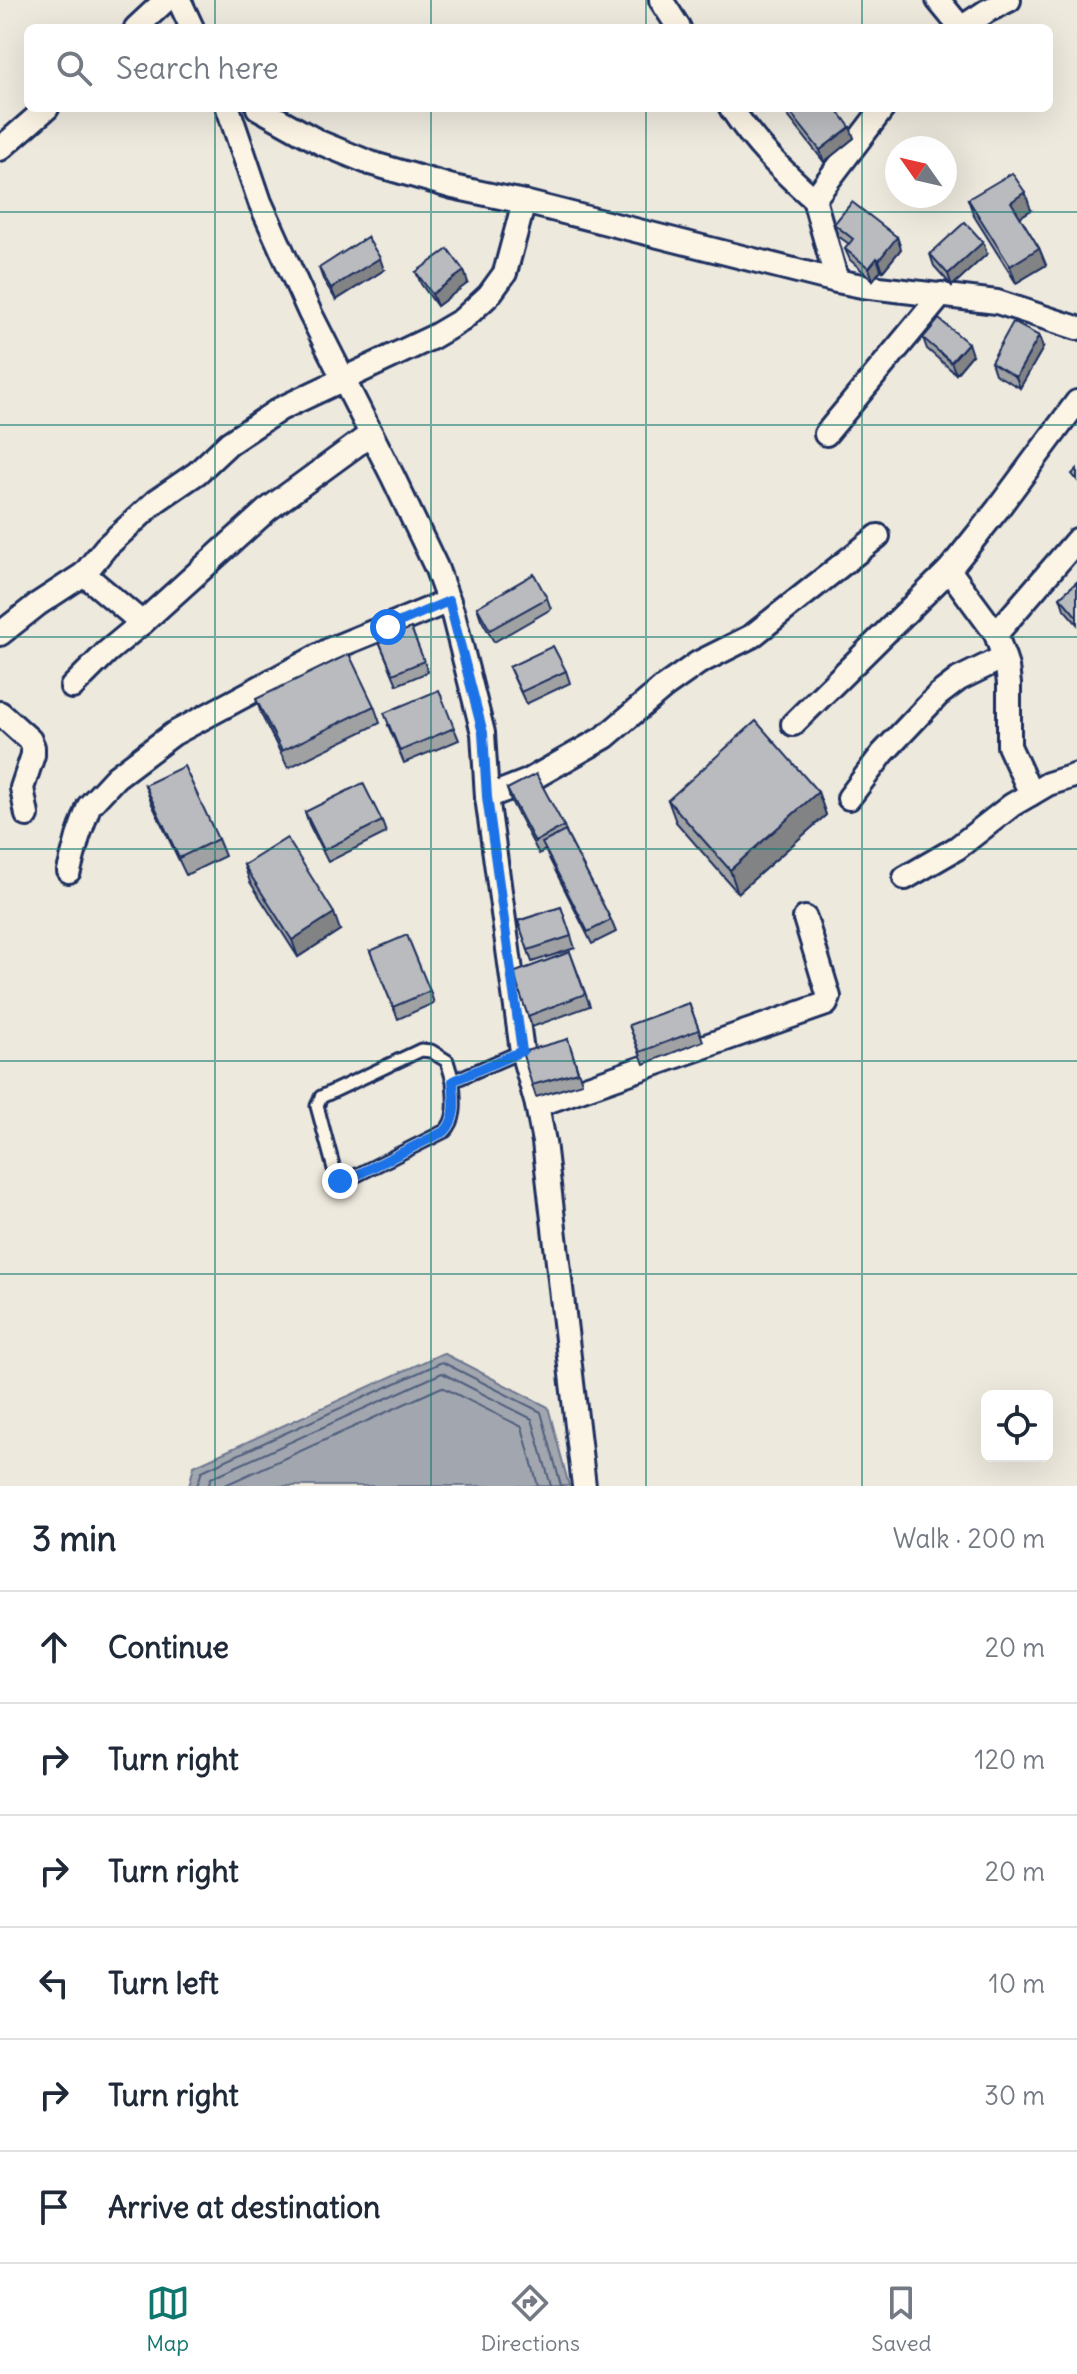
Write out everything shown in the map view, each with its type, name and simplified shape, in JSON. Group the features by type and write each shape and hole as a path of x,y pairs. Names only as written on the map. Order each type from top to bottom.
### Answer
{"street":[{"path":"140,24 166,0"},
{"path":"179,0 190,24"},
{"path":"661,0 676,24"},
{"path":"938,0 958,24"},
{"path":"967,24 1009,0"},
{"path":"0,149 42,112"},
{"path":"229,112 260,202 310,313 436,567 449,601 483,733 487,797 522,1051 544,1142 584,1486"},
{"path":"265,112 321,143 370,163 453,187 837,281 997,302 1077,328"},
{"path":"734,112 779,169 814,199 837,281"},
{"path":"814,199 880,112"},
{"path":"0,634 84,574 106,547 156,501 197,473 229,443 280,409 433,337 462,320 489,295 505,273 524,202"},
{"path":"826,434 942,294"},
{"path":"793,724 949,570 1077,402"},
{"path":"72,687 267,510 371,434"},
{"path":"487,797 528,781 605,737 698,663 752,636 878,536"},
{"path":"996,634 1077,540"},
{"path":"949,570 996,634 1009,684 1009,746 1031,794"},
{"path":"84,574 142,623"},
{"path":"69,871 89,806 116,777 173,734 331,649 449,601"},
{"path":"849,798 883,753 938,695 959,679 1004,657"},
{"path":"0,713 30,740 33,747 22,788 27,815"},
{"path":"905,878 957,848 1012,805 1048,784 1077,775"},
{"path":"537,1105 826,1004 829,997 805,918"}],"lane":[{"path":"421,1050 431,1051 447,1061 453,1081 454,1111 451,1125 445,1131 343,1182 337,1180 317,1106 321,1097 421,1050"},
{"path":"453,1081 522,1051"}],"water":[{"path":"443,1353 548,1407 569,1486 189,1486 194,1466"}],"building":[{"path":"790,112 839,112 850,127 820,150"},
{"path":"1012,173 1025,192 1011,202 1039,248 1010,266 968,199"},
{"path":"852,202 897,237 869,268 845,249 853,239 834,224"},
{"path":"965,222 983,242 948,274 930,254"},
{"path":"367,237 380,258 331,288 319,268"},
{"path":"448,249 464,271 432,294 416,272"},
{"path":"939,319 968,343 951,362 923,338"},
{"path":"1013,322 1039,336 1016,377 991,362"},
{"path":"534,574 547,598 490,630 477,607"},
{"path":"1077,582 1077,617 1060,597"},
{"path":"411,628 424,661 393,674 379,641"},
{"path":"553,646 566,671 521,692 509,667"},
{"path":"349,654 374,706 282,751 256,699"},
{"path":"439,690 454,728 400,751 384,713"},
{"path":"756,721 818,792 730,870 668,800"},
{"path":"184,766 218,839 179,858 145,785"},
{"path":"536,774 564,826 535,842 507,789"},
{"path":"363,783 382,821 324,850 305,812"},
{"path":"565,831 611,920 588,932 542,843"},
{"path":"287,838 334,913 292,940 244,865"},
{"path":"561,907 571,936 528,950 518,921"},
{"path":"407,935 430,991 393,1007 370,951"},
{"path":"570,952 585,994 528,1016 513,973"},
{"path":"689,1003 699,1030 640,1052 629,1025"},
{"path":"568,1039 578,1072 532,1085 522,1052"}],"route":[{"path":"340,1181 437,1137 451,1125 453,1081 522,1051 487,797 483,733 449,601 388,627"}]}
